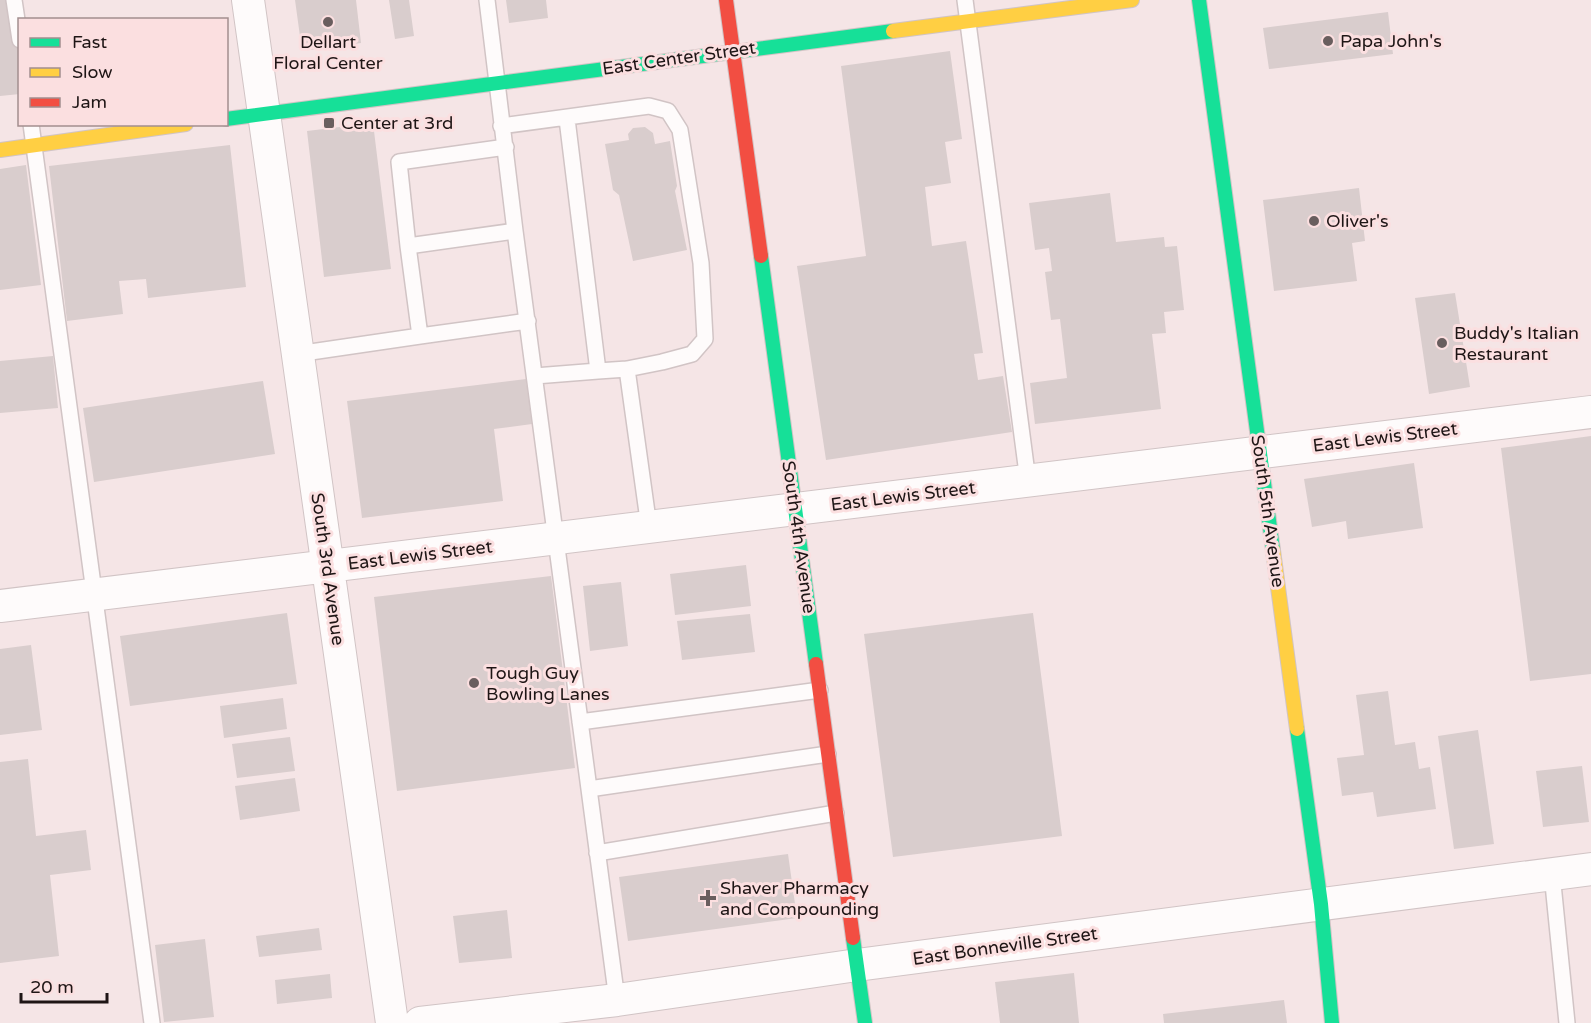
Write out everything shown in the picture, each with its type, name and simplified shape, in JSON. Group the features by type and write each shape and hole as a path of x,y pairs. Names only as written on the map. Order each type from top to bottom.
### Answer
{"main road":[{"name":"South 4th Avenue","path":"726,0 865,1023"},
{"name":"East Center Street","path":"228,119 1132,0"},
{"name":"South 5th Avenue","path":"1199,0 1321,904 1332,1023"},
{"path":"0,150 172,126"}],"street":[{"name":"South 3rd Avenue","path":"248,0 393,1023"},
{"name":"East Lewis Street","path":"0,606 1591,412"},
{"name":"East Bonneville Street","path":"420,1023 619,1011 857,965 1591,869"}],"lane":[{"path":"14,0 18,27"},
{"path":"487,0 501,126 506,147 515,231 619,1011"},
{"path":"965,0 1028,481"},
{"path":"501,126 567,119 612,110 649,106 668,111 680,130 701,263 705,339 692,354 627,369 535,376"},
{"path":"567,119 598,371"},
{"path":"31,126 152,1023"},
{"path":"420,336 399,162 506,147"},
{"path":"408,246 515,231"},
{"path":"297,354 528,321"},
{"path":"627,369 649,527"},
{"path":"580,722 820,690"},
{"path":"589,789 828,754"},
{"path":"597,853 836,813"},
{"path":"1552,874 1567,1023"}],"building":[{"path":"0,0 12,0 18,43 18,94 0,96"},
{"name":"Dellart Floral Center","path":"295,0 356,0 361,43 302,51"},
{"path":"389,0 409,0 414,36 395,39"},
{"path":"506,0 546,0 548,18 509,23"},
{"name":"Papa John's","path":"1388,12 1393,54 1269,69 1263,28"},
{"path":"950,51 962,139 945,142 951,183 925,187 932,246 966,241 983,353 974,354 978,380 1003,376 1012,432 826,460 797,266 866,256 841,66"},
{"path":"373,123 391,269 324,277 307,131"},
{"path":"645,127 653,133 655,144 670,141 677,186 675,191 687,250 633,261 619,195 613,190 605,144 629,140 628,134 633,128"},
{"path":"230,145 246,287 148,298 146,279 119,281 123,314 67,321 49,166"},
{"path":"26,165 41,285 0,290 0,169"},
{"name":"Oliver's","path":"1359,188 1365,241 1352,243 1357,281 1274,291 1263,200"},
{"path":"1110,193 1116,242 1164,237 1165,247 1177,246 1184,310 1164,312 1166,333 1152,334 1161,409 1035,424 1030,383 1067,378 1060,319 1051,320 1045,272 1052,271 1049,248 1035,250 1029,203"},
{"name":"Buddy's Italian Restaurant","path":"1455,293 1470,387 1429,394 1415,298"},
{"path":"53,356 58,408 0,413 0,361"},
{"path":"526,379 532,424 494,429 503,501 362,518 347,401"},
{"path":"263,381 275,454 94,482 83,408"},
{"path":"1591,436 1591,674 1530,681 1501,448"},
{"path":"1414,463 1423,528 1348,539 1346,521 1312,527 1304,479"},
{"path":"746,565 751,606 675,615 670,574"},
{"name":"Tough Guy Bowling Lanes","path":"551,576 575,768 397,791 374,597"},
{"path":"621,582 628,646 590,651 583,586"},
{"path":"287,613 297,684 130,706 120,636"},
{"path":"1033,613 1062,836 893,857 864,634"},
{"path":"750,614 755,652 682,660 677,621"},
{"path":"31,645 42,730 0,735 0,649"},
{"path":"1388,691 1395,745 1415,742 1419,769 1430,767 1436,809 1377,817 1373,792 1342,796 1337,758 1364,755 1356,695"},
{"path":"283,698 287,729 224,738 220,706"},
{"path":"1478,730 1494,844 1454,849 1438,736"},
{"path":"290,737 295,771 237,778 232,744"},
{"path":"28,759 36,836 86,830 91,870 50,875 59,956 0,963 0,762"},
{"path":"1582,766 1589,822 1543,827 1536,771"},
{"path":"295,778 300,811 240,820 235,786"},
{"name":"Shaver Pharmacy and Compounding","path":"788,854 797,918 628,941 619,877"},
{"path":"507,910 512,958 459,963 453,916"},
{"path":"319,928 322,950 259,957 256,936"},
{"path":"205,939 214,1017 164,1022 155,945"},
{"path":"1074,973 1079,1023 1000,1023 995,982"},
{"path":"330,974 332,998 277,1004 275,980"},
{"path":"1284,1000 1287,1023 1164,1023 1163,1014"}],"traffic: fast":[{"path":"1199,0 1273,550"},
{"path":"228,119 893,31"},
{"path":"761,256 816,664"},
{"path":"1297,729 1321,904 1332,1023"},
{"path":"853,938 865,1023"}],"traffic: slow":[{"path":"893,31 1132,0"},
{"path":"0,150 172,126"},
{"path":"1273,550 1297,729"}],"traffic: jam":[{"path":"726,0 761,256"},
{"path":"816,664 853,938"}],"place":[{"name":"Dellart Floral Center","path":"328,22"},
{"name":"Papa John's","path":"1328,41"},
{"name":"Center at 3rd","path":"329,123"},
{"name":"Oliver's","path":"1314,221"},
{"name":"Buddy's Italian Restaurant","path":"1442,343"},
{"name":"Tough Guy Bowling Lanes","path":"474,683"},
{"name":"Shaver Pharmacy and Compounding","path":"708,898"}]}
